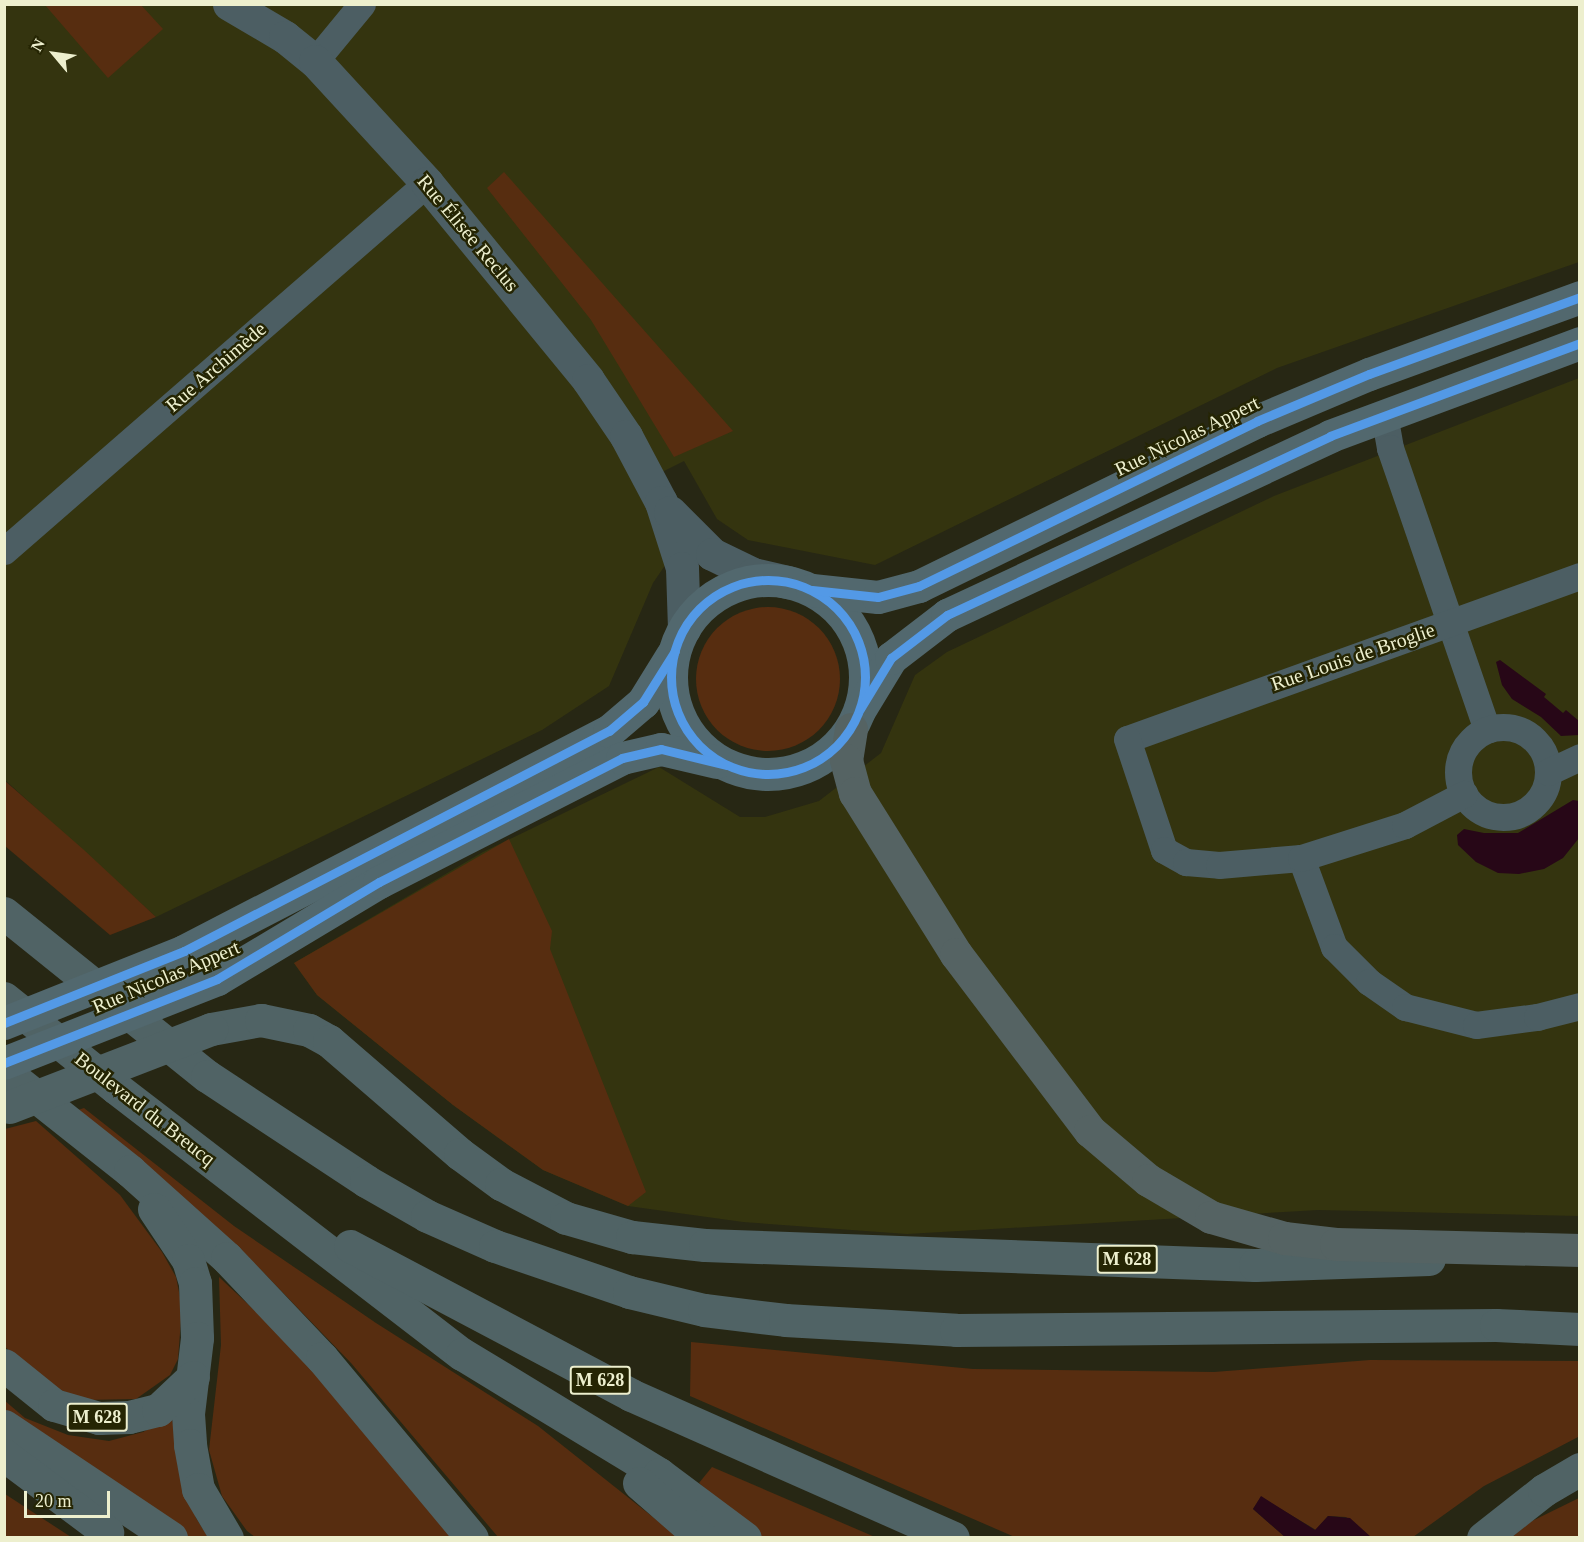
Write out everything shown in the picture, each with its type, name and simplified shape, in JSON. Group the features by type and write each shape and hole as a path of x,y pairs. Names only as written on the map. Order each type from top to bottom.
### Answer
{"highway":[{"path":"855,719 846,760 855,792 956,954 1090,1131 1140,1175 1211,1216 1284,1238 1336,1244 1548,1251"},
{"path":"4,913 105,997 251,1108 427,1216 535,1261 640,1295 704,1310 785,1320 956,1330 1496,1325 1580,1329"},
{"name":"Boulevard du Breucq","path":"4,998 116,1088 259,1195"},
{"name":"M 628","path":"7,1108 210,1029 261,1020 309,1030 329,1041 460,1154 501,1184 566,1218 632,1237 705,1245 1255,1265 1375,1262 1580,1250"},
{"path":"4,1071 170,1204 227,1258 322,1358 472,1538"},
{"path":"72,1127 152,1207 188,1260 198,1312 188,1414 194,1468 207,1510 227,1538"},
{"name":"M 628","path":"259,1195 462,1354 658,1474 745,1538"},
{"name":"M 628","path":"259,1195 590,1375 677,1417 953,1538"},
{"path":"1496,1325 1580,1316"},
{"name":"M 628","path":"4,1365 54,1405 99,1418 129,1417 158,1410 193,1377"},
{"name":"M 628","path":"565,1419 702,1538"},
{"path":"4,1426 171,1538"},
{"path":"4,1455 112,1535"},
{"path":"1483,1538 1511,1514 1580,1469"},
{"path":"4,1476 112,1535"}],"main road":[{"name":"Rue Nicolas Appert","path":"800,586 878,597 919,586 1268,417 1369,374 1580,297"},
{"path":"855,719 866,678 861,646 845,617 800,586 759,581 729,589 708,601 680,640 671,676 677,712 696,743 726,765 758,774 801,769 829,753 855,719 891,658 947,615 1384,414 1580,343"},
{"name":"Rue Nicolas Appert","path":"4,1023 184,951 609,731 643,702 680,640"},
{"name":"Rue Nicolas Appert","path":"4,1063 217,979 379,882 622,758 661,749 726,765"}],"street":[{"name":"Rue Élisée Reclus","path":"229,4 285,38 315,61 427,183 572,358 626,436 661,502 682,568 680,640"},
{"path":"315,61 362,4"},
{"name":"Rue Archimède","path":"4,550 427,183"},
{"path":"1384,414 1390,448 1487,730"},
{"name":"Rue Élisée Reclus","path":"661,502 712,554 753,574 800,586"},
{"name":"Rue Louis de Broglie","path":"1301,858 1219,865 1186,862 1164,850 1127,739 1580,576"},
{"path":"1501,727 1528,735 1539,745 1548,772 1538,800 1514,815 1485,813 1464,794 1458,779 1461,757 1474,738 1487,730 1501,727"},
{"path":"1548,772 1580,757"},
{"path":"1464,794 1405,825 1301,858 1334,947 1369,982 1406,1007 1476,1025 1537,1017 1580,1006"}],"shaded area":[{"path":"5,5 1579,5 1579,262 1277,368 875,565 748,540 717,519 684,461 644,481 670,558 653,583 609,686 542,730 156,917 5,780"},
{"path":"45,5 141,5 163,29 108,78"},
{"path":"504,172 733,431 674,457 591,320 487,188"},
{"path":"1579,378 1579,1216 1318,1210 907,1234 743,1222 628,1206 543,1170 453,1105 317,995 294,963 483,852 659,767 740,817 765,817 819,801 881,753 915,675 947,652 1274,496"},
{"path":"768,607 796,612 819,628 835,651 840,679 835,707 819,730 796,746 768,751 740,746 717,730 701,707 696,679 701,651 717,628 740,612"},
{"path":"1500,660 1546,694 1544,697 1563,713 1566,710 1579,721 1579,735 1561,736 1541,717 1512,699 1502,685 1496,662"},
{"path":"4,780 156,917 110,935 5,846"},
{"path":"1573,800 1579,801 1579,838 1563,858 1544,869 1519,874 1498,873 1476,862 1458,845 1457,835 1464,829 1484,833 1518,833"},
{"path":"509,839 552,931 550,949 646,1192 628,1206 543,1170 453,1105 317,995 294,963"},
{"path":"84,1108 234,1226 376,1323 538,1426 678,1537 498,1537 351,1363 261,1270 78,1110"},
{"path":"36,1121 120,1195 162,1252 176,1277 182,1307 178,1359 170,1375 136,1399 85,1400 53,1387 5,1347 5,1129"},
{"path":"219,1277 288,1342 451,1537 255,1537 247,1531 222,1496 209,1450 221,1345"},
{"path":"691,1342 973,1369 1214,1372 1370,1360 1579,1361 1580,1436 1484,1486 1413,1537 1369,1537 1346,1517 1328,1516 1316,1530 1261,1497 1253,1509 1285,1537 1017,1538 690,1396"},
{"path":"4,1400 25,1418 68,1435 109,1441 143,1432 172,1417 178,1467 196,1518 208,1537 187,1537 5,1413"},
{"path":"712,1467 875,1537 758,1537 699,1483"},
{"path":"5,1494 71,1537 5,1537"},
{"path":"1261,1496 1315,1530 1328,1516 1350,1518 1371,1537 1285,1537 1253,1509"},
{"path":"1579,1498 1579,1537 1512,1537 1530,1522"}],"cycle path":[{"path":"812,590 878,597 919,586 1257,421 1369,374 1580,297"},
{"path":"860,709 891,658 947,615 1330,436 1580,343"},
{"path":"758,580 778,580 814,591 837,608 849,623 858,640 865,667 865,677 865,687 858,714 849,731 837,746 822,758 805,767 778,774 758,774 722,763 693,739 682,723 675,705 671,687 671,667 682,631 706,602 722,591 740,584 758,580"},
{"path":"4,1023 184,951 609,731 643,702 675,651"},
{"path":"4,1063 217,979 379,882 622,758 661,749 726,765"}]}
